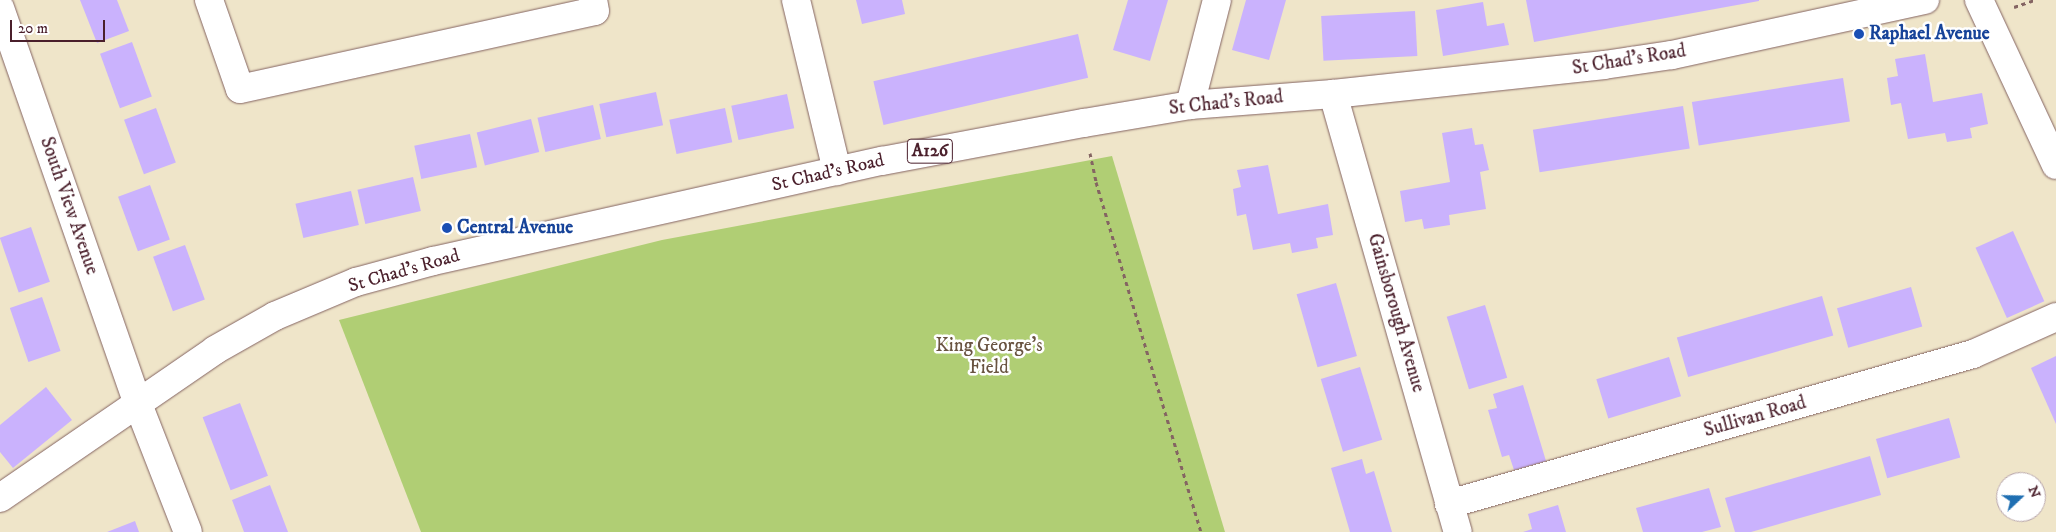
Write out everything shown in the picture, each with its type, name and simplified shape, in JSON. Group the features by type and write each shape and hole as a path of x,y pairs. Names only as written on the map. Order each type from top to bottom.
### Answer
{"street":[{"path":"209,0 240,89 595,11 592,0"},
{"path":"796,0 836,171"},
{"path":"1190,105 1217,0"},
{"name":"St Chad's Road","path":"0,498 216,350 275,316 356,282 524,240 836,171 1084,123 1190,105 1333,94 1662,56 1924,0"},
{"path":"1979,0 2056,165"},
{"name":"South View Avenue","path":"0,8 138,404 188,532"},
{"name":"Gainsborough Avenue","path":"1333,94 1458,532"},
{"name":"Sullivan Road","path":"1449,504 1973,354 2056,317"}],"path":[{"path":"2012,8 2034,0"},
{"path":"1084,123 1096,182 1201,532"}],"green space":[{"name":"King George's Field","path":"1112,156 1225,532 421,532 339,320 662,240"}],"building":[{"path":"80,0 117,0 129,31 97,43"},
{"path":"856,0 902,0 905,14 862,24"},
{"path":"1128,0 1168,0 1150,61 1113,50"},
{"path":"1246,0 1286,0 1269,60 1232,50"},
{"path":"1526,0 1759,0 1759,1 1534,42"},
{"path":"1483,2 1487,26 1504,23 1509,45 1443,56 1436,10"},
{"path":"1415,11 1417,56 1323,61 1321,16"},
{"path":"1078,34 1088,78 884,125 873,81"},
{"path":"132,42 152,97 120,108 100,54"},
{"path":"1925,54 1933,102 1982,93 1988,124 1970,128 1972,138 1947,142 1945,133 1908,139 1901,103 1891,105 1887,78 1898,76 1895,59"},
{"path":"1843,78 1850,121 1699,145 1692,102"},
{"path":"656,92 663,125 606,137 599,104"},
{"path":"787,94 794,128 739,140 731,106"},
{"path":"593,105 601,139 545,152 537,118"},
{"path":"1683,106 1690,148 1540,172 1533,130"},
{"path":"156,108 176,163 144,174 124,120"},
{"path":"725,108 732,142 677,154 669,120"},
{"path":"531,119 539,152 485,166 477,133"},
{"path":"1472,128 1475,145 1483,144 1489,170 1480,172 1486,209 1449,215 1450,225 1424,229 1422,219 1405,222 1400,191 1450,182 1442,133"},
{"path":"470,134 477,167 421,179 414,146"},
{"path":"1268,165 1278,214 1328,204 1333,235 1316,238 1318,248 1292,253 1290,243 1253,250 1246,214 1237,216 1233,189 1241,187 1237,170"},
{"path":"413,177 421,211 365,224 357,190"},
{"path":"150,185 170,240 138,251 118,197"},
{"path":"351,191 359,225 303,238 295,204"},
{"path":"31,227 50,282 19,293 0,238"},
{"path":"2013,231 2044,301 2007,318 1976,248"},
{"path":"185,245 205,300 173,311 153,257"},
{"path":"1336,283 1357,356 1318,367 1297,294"},
{"path":"1911,287 1922,326 1848,348 1837,308"},
{"path":"1822,296 1833,335 1688,377 1677,338"},
{"path":"42,297 61,351 28,362 10,308"},
{"path":"1485,305 1507,378 1469,389 1447,317"},
{"path":"2056,356 2056,424 2031,368"},
{"path":"1669,357 1681,396 1608,418 1596,379"},
{"path":"1360,367 1382,440 1343,452 1321,379"},
{"path":"1523,385 1546,461 1514,470 1509,455 1502,457 1488,410 1497,408 1493,394"},
{"path":"46,387 72,420 13,468 0,452 0,425"},
{"path":"240,403 268,476 231,490 203,417"},
{"path":"1949,418 1960,457 1887,478 1876,439"},
{"path":"1870,456 1881,495 1751,532 1735,532 1725,498"},
{"path":"1362,459 1366,474 1374,471 1392,532 1350,532 1331,468"},
{"path":"270,485 288,532 244,532 232,500"},
{"path":"1709,488 1721,527 1702,532 1643,532 1636,508"},
{"path":"1558,505 1566,532 1523,532 1532,529 1528,514"},
{"path":"135,521 139,532 107,532"}],"place":[{"name":"Raphael Avenue","path":"1859,34"},
{"name":"Central Avenue","path":"447,228"}]}
